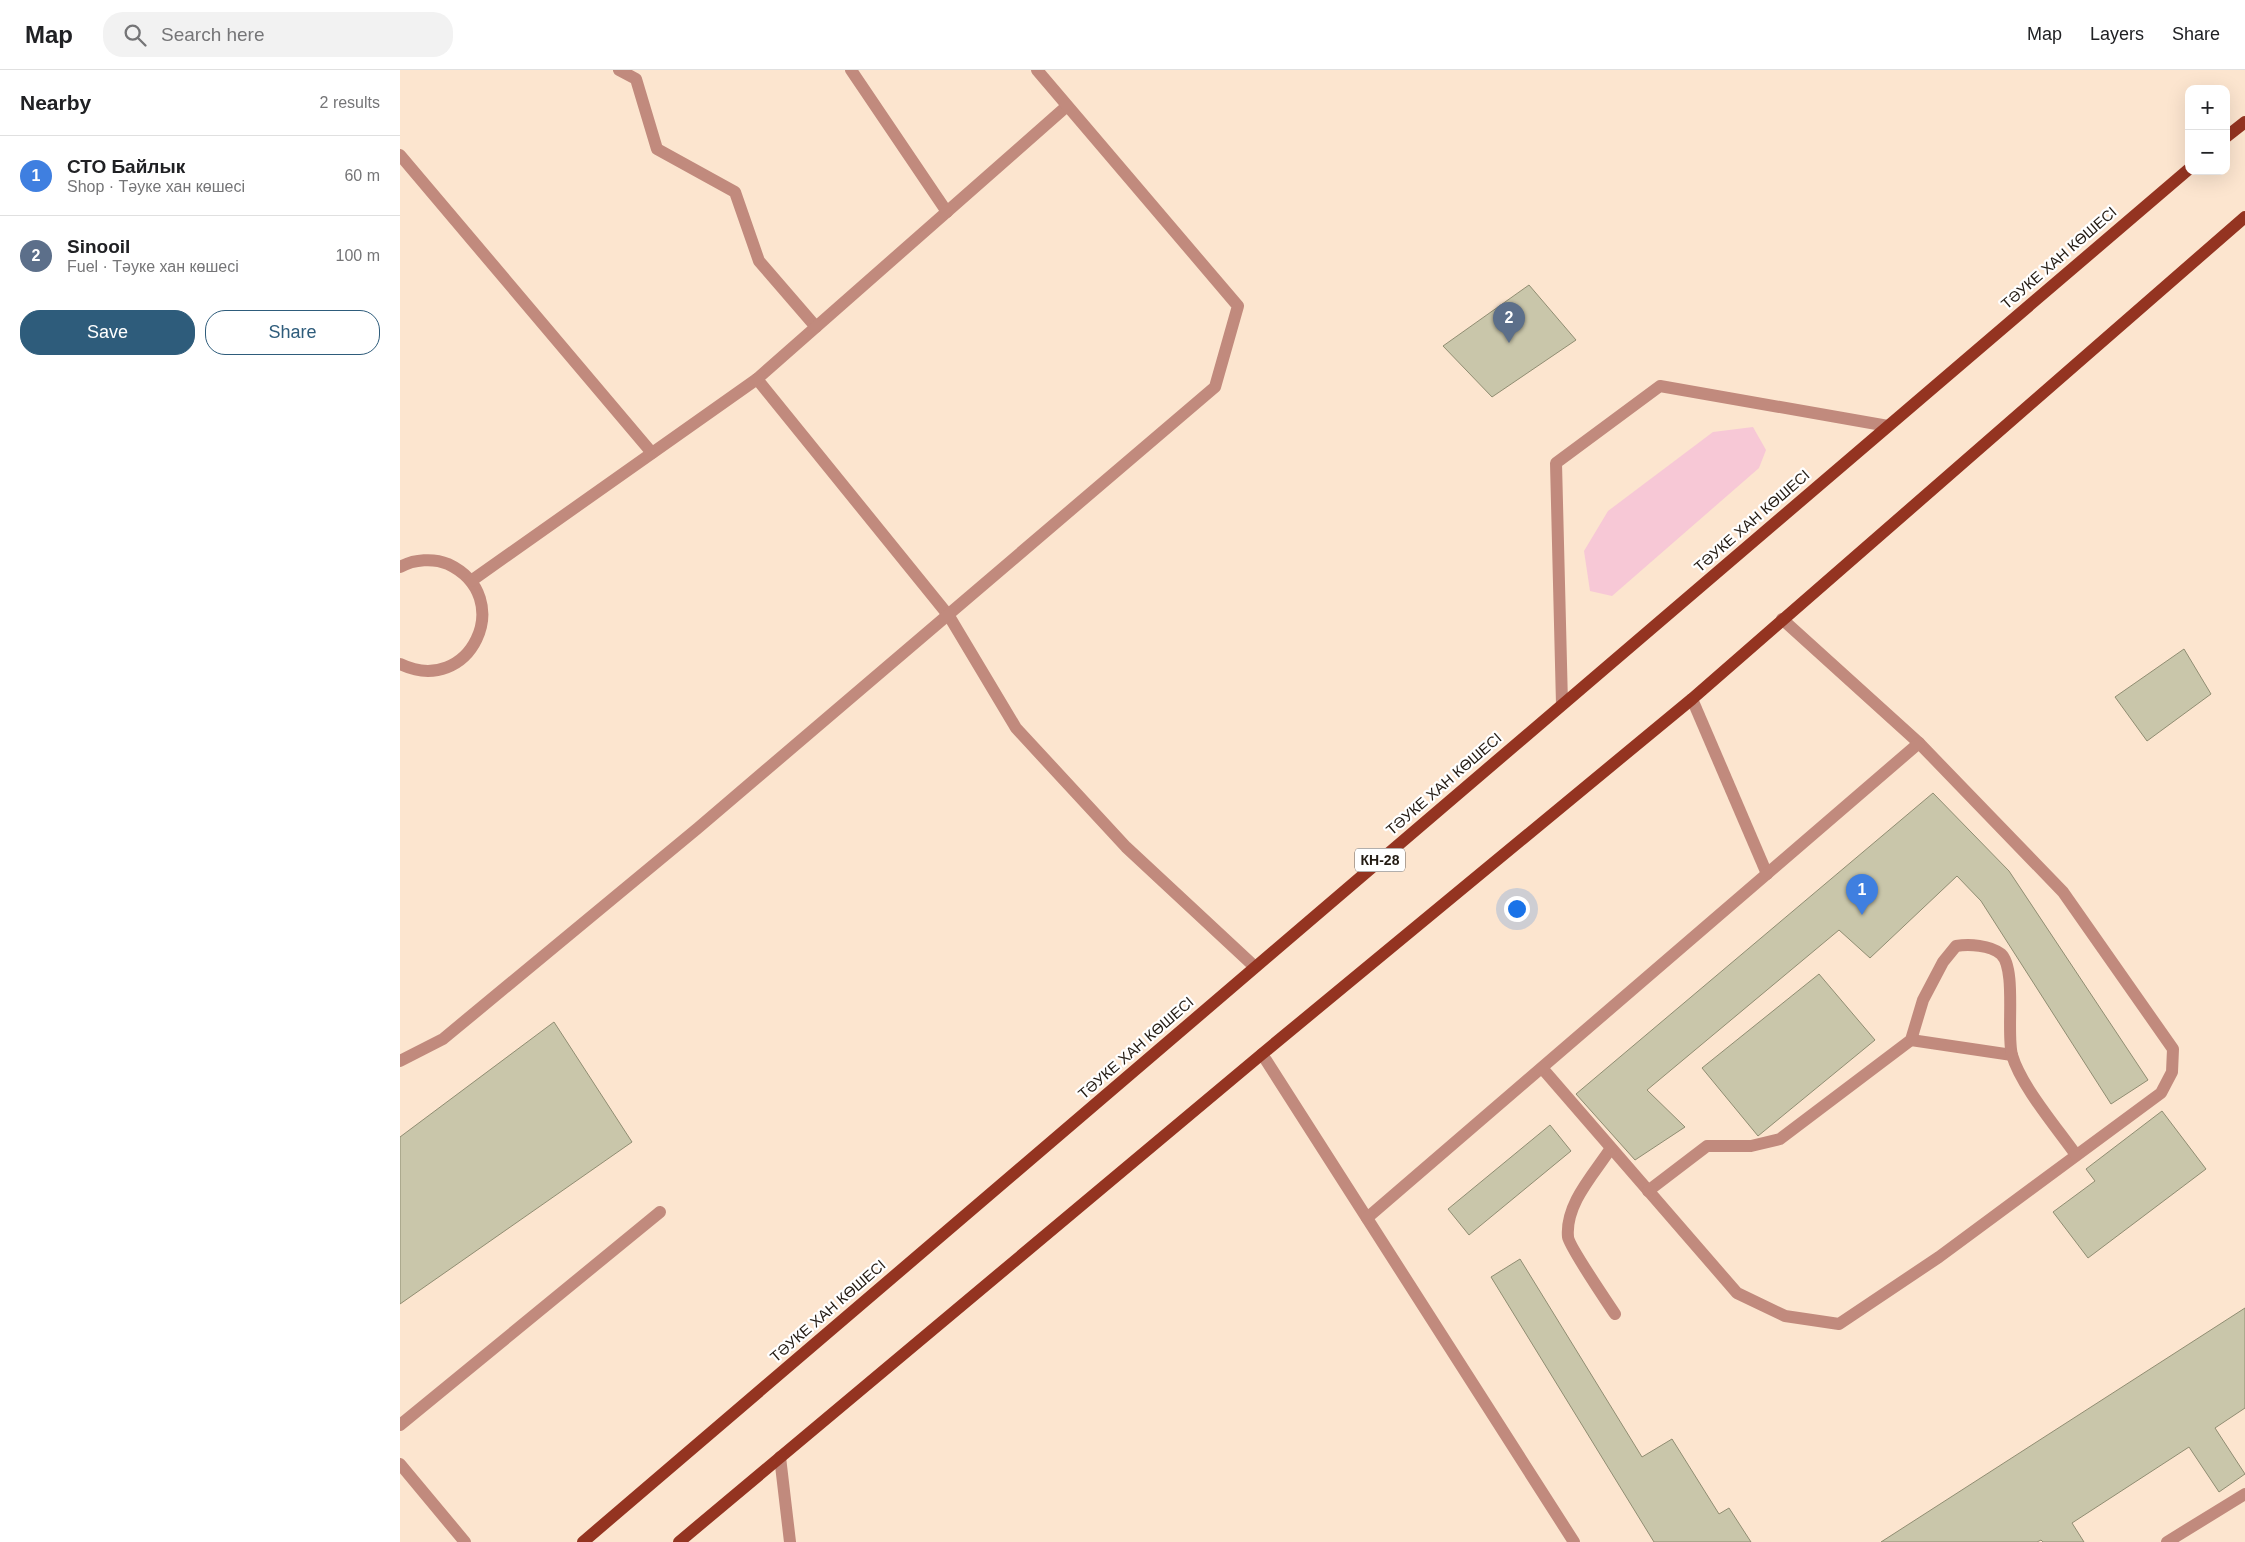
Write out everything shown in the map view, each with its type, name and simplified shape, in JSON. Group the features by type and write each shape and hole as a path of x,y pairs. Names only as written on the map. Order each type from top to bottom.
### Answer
{"main road":[{"path":"2230,134 2245,122"},
{"name":"ТӘУКЕ ХАН КӨШЕСІ","path":"583,1542 2185,172"},
{"path":"679,1542 1262,1054 1692,699 2245,217"}],"lane":[{"path":"619,70 636,79 657,149 735,192 759,261 816,327"},
{"path":"851,70 947,212"},
{"path":"400,1061 443,1039 705,822 949,616 1215,387 1238,306 1037,70"},
{"path":"471,581 756,380 1067,106"},
{"path":"400,155 652,453"},
{"path":"756,380 949,616 1016,728 1126,848 1255,967"},
{"path":"1562,704 1556,463 1660,386 1888,426"},
{"path":"400,567 406,563 424,560 441,561 458,569 471,581 480,598 483,616 479,635 470,651 456,664 438,670 420,671 400,664"},
{"path":"1542,1068 1737,1293 1785,1316 1839,1324 1939,1257 2161,1093 2172,1072 2173,1049 2063,892 1919,743 1782,619"},
{"path":"1692,699 1767,874"},
{"path":"1367,1218 1919,743"},
{"path":"1648,1191 1707,1146 1751,1146 1780,1139 1910,1040 1923,1000 1943,962 1956,946 1974,944 2000,954 2008,967 2012,1055 2026,1084 2076,1156"},
{"path":"1910,1040 2012,1055"},
{"path":"1262,1054 1574,1542"},
{"path":"1611,1148 1574,1203 1569,1222 1568,1239 1615,1314"},
{"path":"400,1425 660,1212"},
{"path":"780,1457 790,1542"},
{"path":"400,1464 465,1542"},
{"path":"2167,1542 2245,1494"}],"shaded area":[{"path":"1753,427 1766,450 1759,468 1612,596 1590,591 1584,551 1608,511 1713,432"}],"building":[{"path":"1529,285 1576,340 1492,397 1443,346"},
{"path":"2184,649 2211,694 2147,741 2115,697"},
{"path":"1933,793 2009,871 2148,1080 2111,1104 1981,901 1957,876 1870,958 1839,930 1647,1090 1685,1127 1635,1160 1576,1094"},
{"path":"1819,974 1875,1040 1758,1136 1702,1068"},
{"path":"554,1022 632,1142 400,1304 400,1137"},
{"path":"2162,1111 2206,1169 2088,1258 2053,1212 2095,1181 2086,1169"},
{"path":"1550,1125 1571,1151 1469,1235 1448,1209"},
{"path":"1520,1259 1642,1457 1672,1439 1719,1514 1729,1508 1751,1542 1654,1542 1491,1277"},
{"path":"2245,1308 2245,1408 2215,1428 2245,1474 2219,1492 2189,1447 2072,1523 2084,1542 2043,1542 2041,1540 2037,1542 1881,1542"}],"place":[{"name":"Sinooil","path":"1509,343"},
{"name":"СТО Байлык","path":"1862,915"}]}
